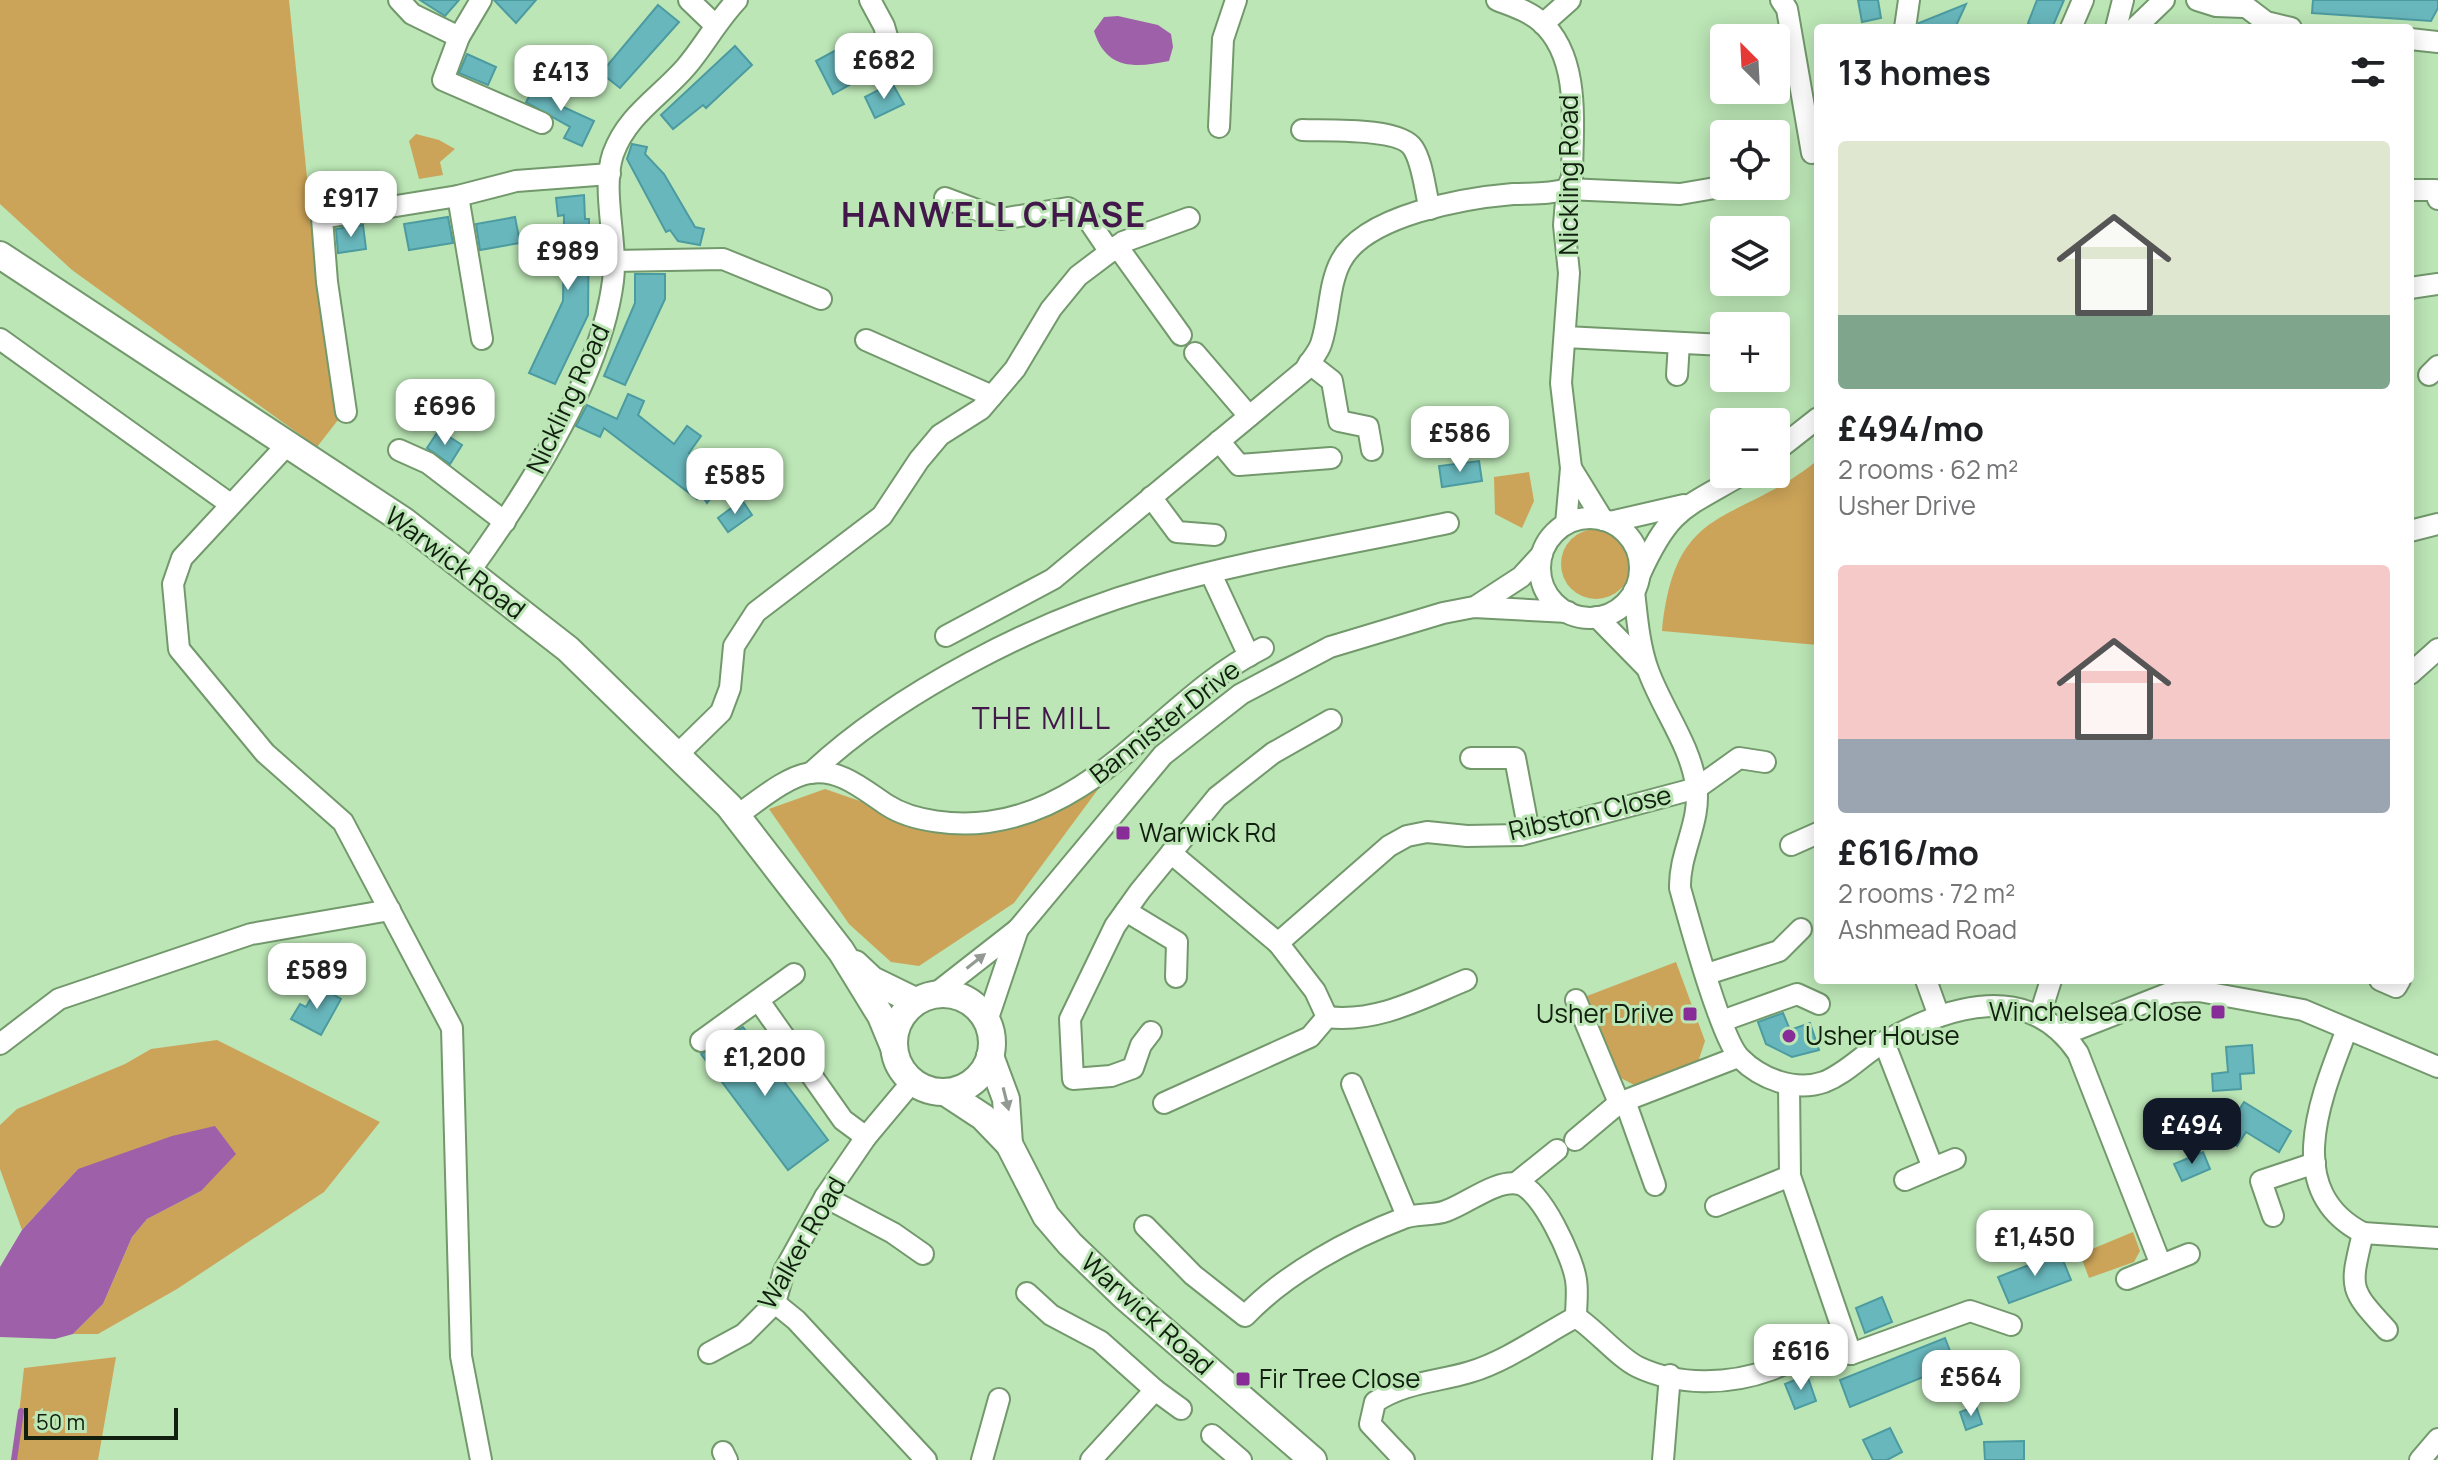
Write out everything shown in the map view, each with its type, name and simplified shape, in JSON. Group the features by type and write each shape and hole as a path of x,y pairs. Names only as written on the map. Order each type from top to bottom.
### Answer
{"main road":[{"name":"Warwick Road","path":"0,255 404,521 568,649 736,816 841,951 881,1016 893,1045"},
{"name":"Warwick Road","path":"841,951 872,980 925,998"},
{"path":"925,998 965,999 987,1021 992,1044 990,1056 974,1081 945,1092 934,1091 912,1082 902,1072 893,1045 902,1015 925,998"},
{"name":"Warwick Road","path":"990,1056 1006,1099 1009,1144"},
{"name":"Warwick Road","path":"945,1092 983,1117 1009,1144 1046,1216 1070,1244 1125,1297 1313,1460"}],"street":[{"path":"399,0 412,14 459,37"},
{"path":"481,0 459,37 443,80 542,123"},
{"path":"689,0 714,24"},
{"name":"Nickling Road","path":"469,572 544,461 605,324 613,261 610,174 612,156 625,128 650,99 686,68 714,24 737,0"},
{"path":"870,0 884,26 897,71"},
{"path":"1219,127 1223,39 1236,0"},
{"path":"1497,0 1543,24 1570,0"},
{"path":"1781,0 1787,9 1812,153"},
{"path":"1906,24 1909,0"},
{"path":"2073,24 2083,0"},
{"path":"2117,24 2123,0"},
{"path":"2139,24 2164,0"},
{"path":"2197,0 2216,6 2240,4 2266,22 2274,24"},
{"name":"Nickling Road","path":"1543,24 1557,44 1568,73 1572,177 1567,189 1564,225 1569,273 1561,383 1571,468 1566,524"},
{"path":"2414,39 2438,42"},
{"path":"1302,130 1387,134 1404,140 1413,148 1430,209"},
{"path":"346,412 327,282 322,218 458,196 516,181 610,174"},
{"path":"946,636 1053,579 1309,363 1321,346 1340,262 1351,247 1381,225 1430,209 1511,194 1550,194 1567,189 1680,194 1710,189"},
{"path":"2414,190 2435,190 2438,199"},
{"path":"458,196 482,339"},
{"path":"945,198 1001,219 1068,208 1089,221 1114,249 1181,335"},
{"path":"676,756 721,712 730,688 734,646 756,612 882,516 919,460 940,435 981,409 1015,369 1051,309 1078,276 1114,249 1189,218"},
{"path":"613,261 723,259 821,299"},
{"path":"2414,287 2438,284"},
{"path":"1565,337 1710,344"},
{"path":"0,339 230,504"},
{"path":"866,340 992,396"},
{"path":"1677,375 1679,343"},
{"path":"1195,353 1249,416"},
{"path":"1309,363 1332,381 1339,421 1368,427 1372,450"},
{"path":"1790,440 1814,421"},
{"path":"1219,441 1239,465 1331,458"},
{"path":"286,446 182,558 173,584 179,649 265,753 343,822 452,1028 461,1356 481,1460"},
{"path":"399,450 428,463 505,522"},
{"name":"Nickling Road","path":"1571,468 1606,521"},
{"path":"1597,617 1625,603 1668,520 1718,488"},
{"path":"1151,497 1177,532 1215,535"},
{"path":"1568,612 1544,588 1540,565 1550,538 1566,524 1585,518 1606,521 1688,505"},
{"path":"1606,521 1627,534 1635,546 1648,670 1691,763 1697,788 1696,818 1679,866 1680,888 1722,1021 1738,1057 1769,1078 1789,1085 1821,1083 1884,1042 1939,1016 1984,1006 2009,1005 2040,1015 2065,1034 2078,1053 2161,1265"},
{"path":"736,816 786,783 811,773 839,746 901,704 997,649 1101,604 1211,574 1448,523"},
{"path":"2414,530 2438,524"},
{"path":"925,998 1018,929 1133,787 1196,726 1241,694 1330,647 1375,631 1474,607 1509,587 1542,554"},
{"name":"Bannister Drive","path":"811,773 845,778 869,789 888,806 919,819 987,822 1021,814 1084,786 1205,684 1256,652 1211,574"},
{"path":"1474,607 1568,612 1597,617 1648,670"},
{"path":"2414,670 2438,649"},
{"path":"1151,1032 1141,1045 1133,1068 1111,1076 1073,1079 1070,1019 1092,969 1126,911 1217,797 1273,753 1331,720"},
{"path":"1471,758 1515,758 1529,832"},
{"path":"1697,788 1739,758 1765,762"},
{"name":"Ribston Close","path":"1278,943 1389,846 1407,836 1427,832 1467,836 1529,832 1697,788"},
{"path":"1791,845 1814,835"},
{"path":"1171,853 1278,943 1315,991 1327,1017"},
{"path":"0,1044 59,999 251,934 390,910"},
{"path":"1126,911 1177,942 1176,977"},
{"path":"987,1021 1018,929"},
{"path":"1707,974 1779,951 1801,929"},
{"path":"701,1041 794,974"},
{"path":"1327,1017 1355,1021 1380,1015 1466,980"},
{"path":"1927,984 1939,1016"},
{"path":"2040,1015 2050,984"},
{"path":"2065,1034 2172,992 2236,988 2303,1010 2438,1067"},
{"path":"1722,1021 1797,994 1819,1004"},
{"path":"1576,1000 1655,1185"},
{"path":"759,1001 843,1120 866,1137"},
{"path":"1164,1103 1310,1037 1327,1017"},
{"path":"2347,1029 2323,1090 2314,1127 2318,1180 2342,1222 2363,1233 2438,1238"},
{"path":"1884,1042 1933,1168"},
{"path":"1145,1226 1193,1275 1245,1316 1259,1302 1327,1255 1407,1216 1444,1212 1498,1187 1516,1183 1622,1102 1738,1057"},
{"name":"Walker Road","path":"709,1353 744,1334 775,1303 784,1271 825,1197 866,1137 912,1082"},
{"path":"1352,1084 1407,1216"},
{"path":"1789,1085 1790,1176 1851,1354"},
{"path":"1905,1180 1955,1159"},
{"path":"2273,1216 2261,1181 2315,1163"},
{"path":"1716,1206 1790,1176"},
{"path":"1516,1183 1531,1189 1541,1199 1570,1263 1576,1279 1576,1317"},
{"path":"825,1197 893,1233 923,1254"},
{"path":"2363,1233 2352,1280 2363,1304 2387,1330"},
{"path":"2127,1279 2189,1254"},
{"path":"1027,1293 1051,1315 1100,1341 1181,1409"},
{"path":"775,1303 796,1320 926,1460"},
{"path":"1576,1317 1638,1367 1701,1382 1732,1380 1824,1348 1851,1354 1970,1311 2011,1325"},
{"path":"1404,1460 1370,1424 1375,1402 1413,1384 1471,1372 1576,1317"},
{"path":"1663,1460 1670,1375"},
{"path":"1091,1460 1155,1390"},
{"path":"982,1460 999,1399"},
{"path":"1212,1435 1241,1460"}],"shaded area":[{"path":"0,0 289,0 312,227 338,420 317,447 72,270 0,204"},
{"path":"1118,16 1158,25 1171,34 1173,47 1169,61 1133,65 1106,53 1094,31 1104,17"},
{"path":"416,134 439,140 455,149 440,162 443,175 419,179 409,141"},
{"path":"1814,463 1814,645 1662,631 1669,589 1680,558 1695,537 1714,522 1775,488 1790,488 1790,480"},
{"path":"1529,472 1534,501 1522,528 1495,514 1494,477"},
{"path":"1603,529 1625,544 1631,564 1629,578 1621,589 1610,597 1589,599 1571,589 1563,578 1561,557 1571,539 1582,531"},
{"path":"1102,784 1014,903 919,966 891,962 849,924 769,809 825,789 944,830 1009,827"},
{"path":"1676,962 1705,1041 1698,1062 1636,1086 1619,1077 1587,996"},
{"path":"217,1040 380,1122 324,1192 177,1289 98,1334 73,1334 103,1304 132,1237 147,1219 201,1191 78,1169 22,1230 0,1169 0,1125 17,1109 125,1064 151,1049"},
{"path":"215,1126 236,1154 201,1191 147,1219 132,1237 103,1304 73,1334 55,1339 0,1337 0,1267 22,1230 78,1169 172,1136"},
{"path":"2133,1232 2140,1251 2134,1262 2089,1278 2080,1254"},
{"path":"116,1357 98,1460 14,1460 24,1368"}],"building":[{"path":"420,0 459,0 445,16"},
{"path":"494,0 536,0 516,23"},
{"path":"1858,0 1878,0 1881,18 1862,22"},
{"path":"2037,0 2064,0 2054,24 2028,23"},
{"path":"2313,0 2438,0 2438,8 2431,21 2312,13"},
{"path":"1966,4 1957,24 1919,23"},
{"path":"658,5 679,22 620,88 601,73"},
{"path":"735,46 752,65 706,108 703,105 673,129 661,115"},
{"path":"842,47 858,80 833,94 816,61"},
{"path":"467,54 496,67 488,85 459,73"},
{"path":"537,82 566,97 561,106 594,121 582,146 564,138 570,127 526,102"},
{"path":"892,83 904,104 875,118 865,97"},
{"path":"632,144 647,147 645,154 664,174 695,227 704,229 700,245 678,241 670,230 666,232 627,159"},
{"path":"584,195 585,219 589,219 588,315 555,384 529,373 563,301 564,215 558,216 556,198"},
{"path":"448,217 453,243 409,250 404,224"},
{"path":"515,217 520,243 480,250 476,224"},
{"path":"363,225 366,249 338,253 336,229"},
{"path":"635,274 665,274 665,299 625,385 604,376 635,303"},
{"path":"628,394 644,401 638,415 674,444 687,426 701,436 689,453 724,481 707,503 701,494 697,499 604,428 600,437 576,426 587,405 617,419"},
{"path":"439,430 462,445 450,464 427,448"},
{"path":"1479,461 1482,481 1442,487 1439,466"},
{"path":"742,500 752,515 728,532 718,518"},
{"path":"318,986 341,999 321,1035 291,1019 300,1004 306,1007"},
{"name":"Usher House","path":"1783,1013 1790,1030 1810,1023 1819,1050 1792,1057 1766,1044 1758,1022"},
{"path":"743,1027 828,1140 788,1170 701,1054"},
{"path":"2252,1045 2254,1073 2240,1074 2241,1089 2213,1091 2212,1074 2228,1072 2226,1047"},
{"path":"2244,1102 2291,1131 2279,1152 2246,1132 2237,1146 2222,1137"},
{"path":"2203,1152 2210,1169 2182,1181 2174,1164"},
{"path":"2060,1253 2071,1280 2009,1303 1998,1277"},
{"path":"1882,1297 1892,1322 1865,1333 1856,1308"},
{"path":"1945,1338 1955,1364 1850,1407 1840,1380"},
{"path":"1807,1375 1816,1401 1795,1409 1785,1384"},
{"path":"1976,1406 1982,1424 1966,1430 1960,1412"},
{"path":"1890,1428 1902,1452 1887,1460 1873,1460 1863,1440"},
{"path":"2024,1441 2024,1460 1985,1460 1984,1442"}],"waterway":[{"path":"14,1460 21,1411"}],"place":[{"name":"Warwick Rd","path":"1123,833"},
{"name":"Winchelsea Close","path":"2218,1012"},
{"name":"Usher Drive","path":"1690,1014"},
{"name":"Usher House","path":"1789,1036"},
{"name":"Fir Tree Close","path":"1243,1379"}],"district":[{"name":"HANWELL CHASE","path":"994,215"},
{"name":"THE MILL","path":"1042,719"}]}
